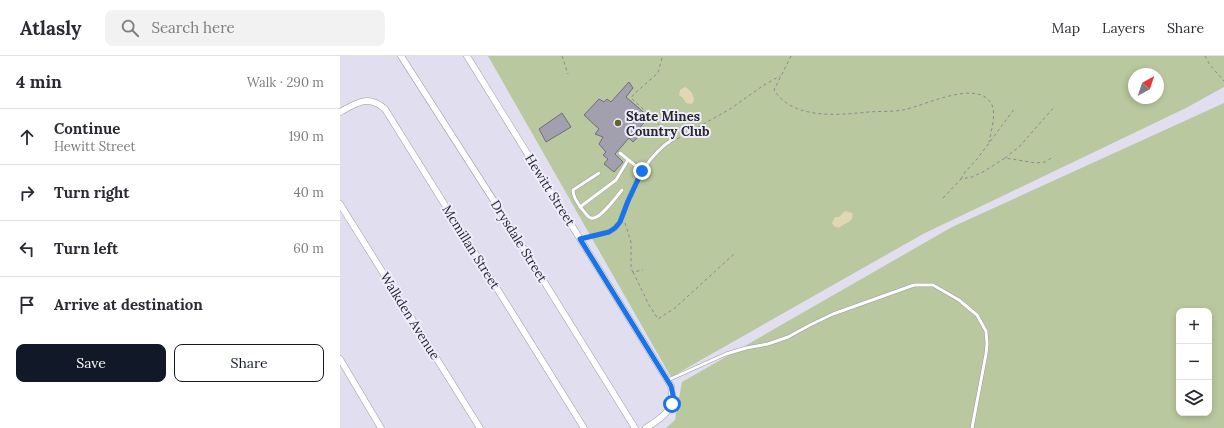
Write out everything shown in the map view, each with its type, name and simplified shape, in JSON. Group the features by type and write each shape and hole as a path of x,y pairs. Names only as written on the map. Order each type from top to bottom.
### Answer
{"street":[{"name":"Drysdale Street","path":"401,56 494,201 635,428"},
{"name":"Hewitt Street","path":"467,56 670,383"},
{"name":"Mcmillan Street","path":"340,112 368,101 374,101 385,110 584,428"},
{"name":"Walkden Avenue","path":"340,204 480,428"},
{"path":"340,359 381,428"},
{"path":"646,428 670,409 673,395 670,383"}],"lane":[{"path":"580,239 609,232 615,228 620,222 642,171 663,146 673,139"},
{"path":"620,153 642,171"},
{"path":"580,206 616,180 628,160"},
{"path":"599,173 573,190 573,193 580,206 592,219 596,218 603,212 622,190"},
{"path":"670,383 734,351 768,344 788,337 810,324 832,314 914,285 933,285 947,292 969,307 977,315 986,331 986,354 972,428"}],"path":[{"path":"562,56 568,74"},
{"path":"791,56 774,90 776,94 793,106 813,112 839,115 902,110 936,99 974,93 980,94 990,102 992,106 992,124 989,142"},
{"path":"1205,56 1210,65 1224,81"},
{"path":"662,58 658,73 631,98 673,139 678,139 730,108 764,84 781,75"},
{"path":"961,179 972,177 983,172 1005,158 1020,146 1055,106"},
{"path":"943,198 961,179 964,172 1015,108"},
{"path":"1005,158 1036,163 1045,162 1053,157"},
{"path":"623,214 631,242 631,269 649,305 658,319 675,308 734,254"},
{"path":"633,272 643,270"}],"green space":[{"path":"488,56 1224,56 1224,87 1186,108 923,234 671,377"},
{"path":"1224,103 1224,428 666,428 675,420 682,382 952,227"}],"sand":[{"path":"685,87 693,94 694,99 692,104 686,103 679,95 680,90"},
{"path":"845,211 852,213 853,216 851,221 839,228 834,226 832,223 835,217 839,217"}],"building":[{"name":"State Mines Country Club","path":"629,82 633,88 626,97 649,117 634,134 638,137 633,142 629,138 615,154 623,162 614,172 604,164 608,159 603,155 606,152 599,144 603,137 595,134 599,129 584,115 599,99 604,102 607,99 611,102"},
{"path":"562,113 571,127 546,142 539,129"}],"place":[{"name":"State Mines Country Club","path":"618,123"}],"route":[{"path":"642,171 620,222 615,228 609,232 580,239 671,386 673,395 672,404"}]}
